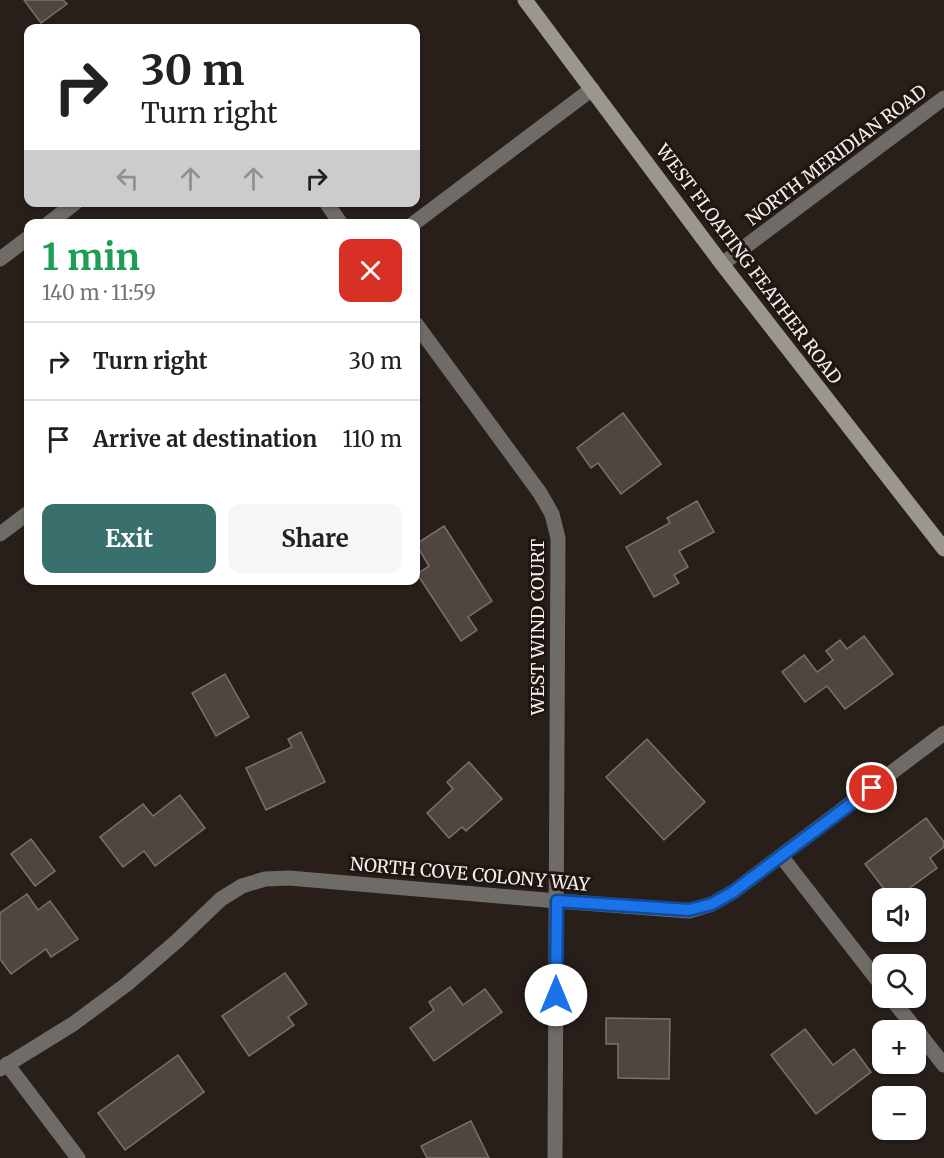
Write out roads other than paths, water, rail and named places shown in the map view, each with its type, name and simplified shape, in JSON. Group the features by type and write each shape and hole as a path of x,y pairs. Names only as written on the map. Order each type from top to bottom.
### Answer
{"main road":[{"name":"WEST FLOATING FEATHER ROAD","path":"525,0 722,264 944,549"}],"street":[{"path":"420,219 592,89"},
{"name":"NORTH MERIDIAN ROAD","path":"722,264 944,98"},
{"path":"54,219 70,207"},
{"path":"0,259 24,241"},
{"name":"WEST WIND COURT","path":"420,329 540,493 552,514 558,538 555,1158"},
{"path":"0,534 24,516"},
{"name":"NORTH COVE COLONY WAY","path":"4,1066 73,1024 127,984 177,941 221,898 242,885 265,879 289,878 689,910 712,904 733,892 944,733"},
{"path":"781,856 872,973"},
{"path":"899,1008 944,1065"},
{"path":"4,1066 78,1158"}]}
